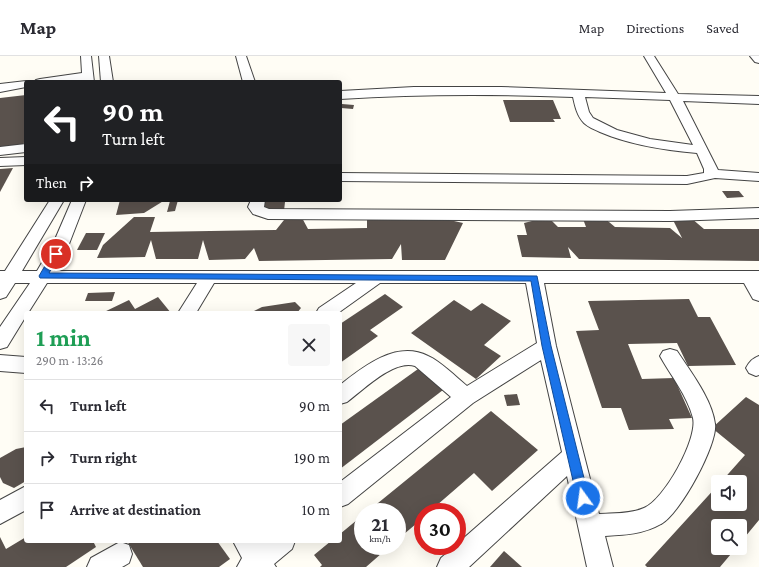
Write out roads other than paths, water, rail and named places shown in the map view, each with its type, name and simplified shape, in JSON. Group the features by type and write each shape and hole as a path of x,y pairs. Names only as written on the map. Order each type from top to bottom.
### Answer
{"street":[{"path":"72,80 88,79 86,56"},
{"path":"104,56 107,80"},
{"path":"241,56 248,80"},
{"path":"649,56 675,98 702,150 711,169 711,174"},
{"path":"755,56 759,60"},
{"path":"0,88 24,84"},
{"path":"342,95 414,91 501,91 759,100"},
{"path":"578,93 582,108 589,121 608,131 629,139 665,146 702,150"},
{"path":"0,151 24,148"},
{"path":"0,162 24,161"},
{"path":"342,177 687,180 704,178 711,174 759,178"},
{"path":"0,293 5,277 46,220 55,202"},
{"path":"0,342 62,244 78,202"},
{"path":"257,202 256,207 258,211 268,214 670,216 759,213"},
{"path":"5,277 754,277 759,294"},
{"path":"328,311 376,277"},
{"path":"188,311 209,278"},
{"path":"534,278 547,346 600,567"},
{"path":"342,494 466,397 547,346"},
{"path":"590,526 640,520 653,516 662,510 670,500 693,461 704,438 705,426 703,414 670,356"},
{"path":"342,395 386,363 408,358 422,361 466,397"},
{"path":"0,363 24,365"},
{"path":"450,567 573,456"},
{"path":"0,513 24,498"},
{"path":"254,559 280,543"}]}
